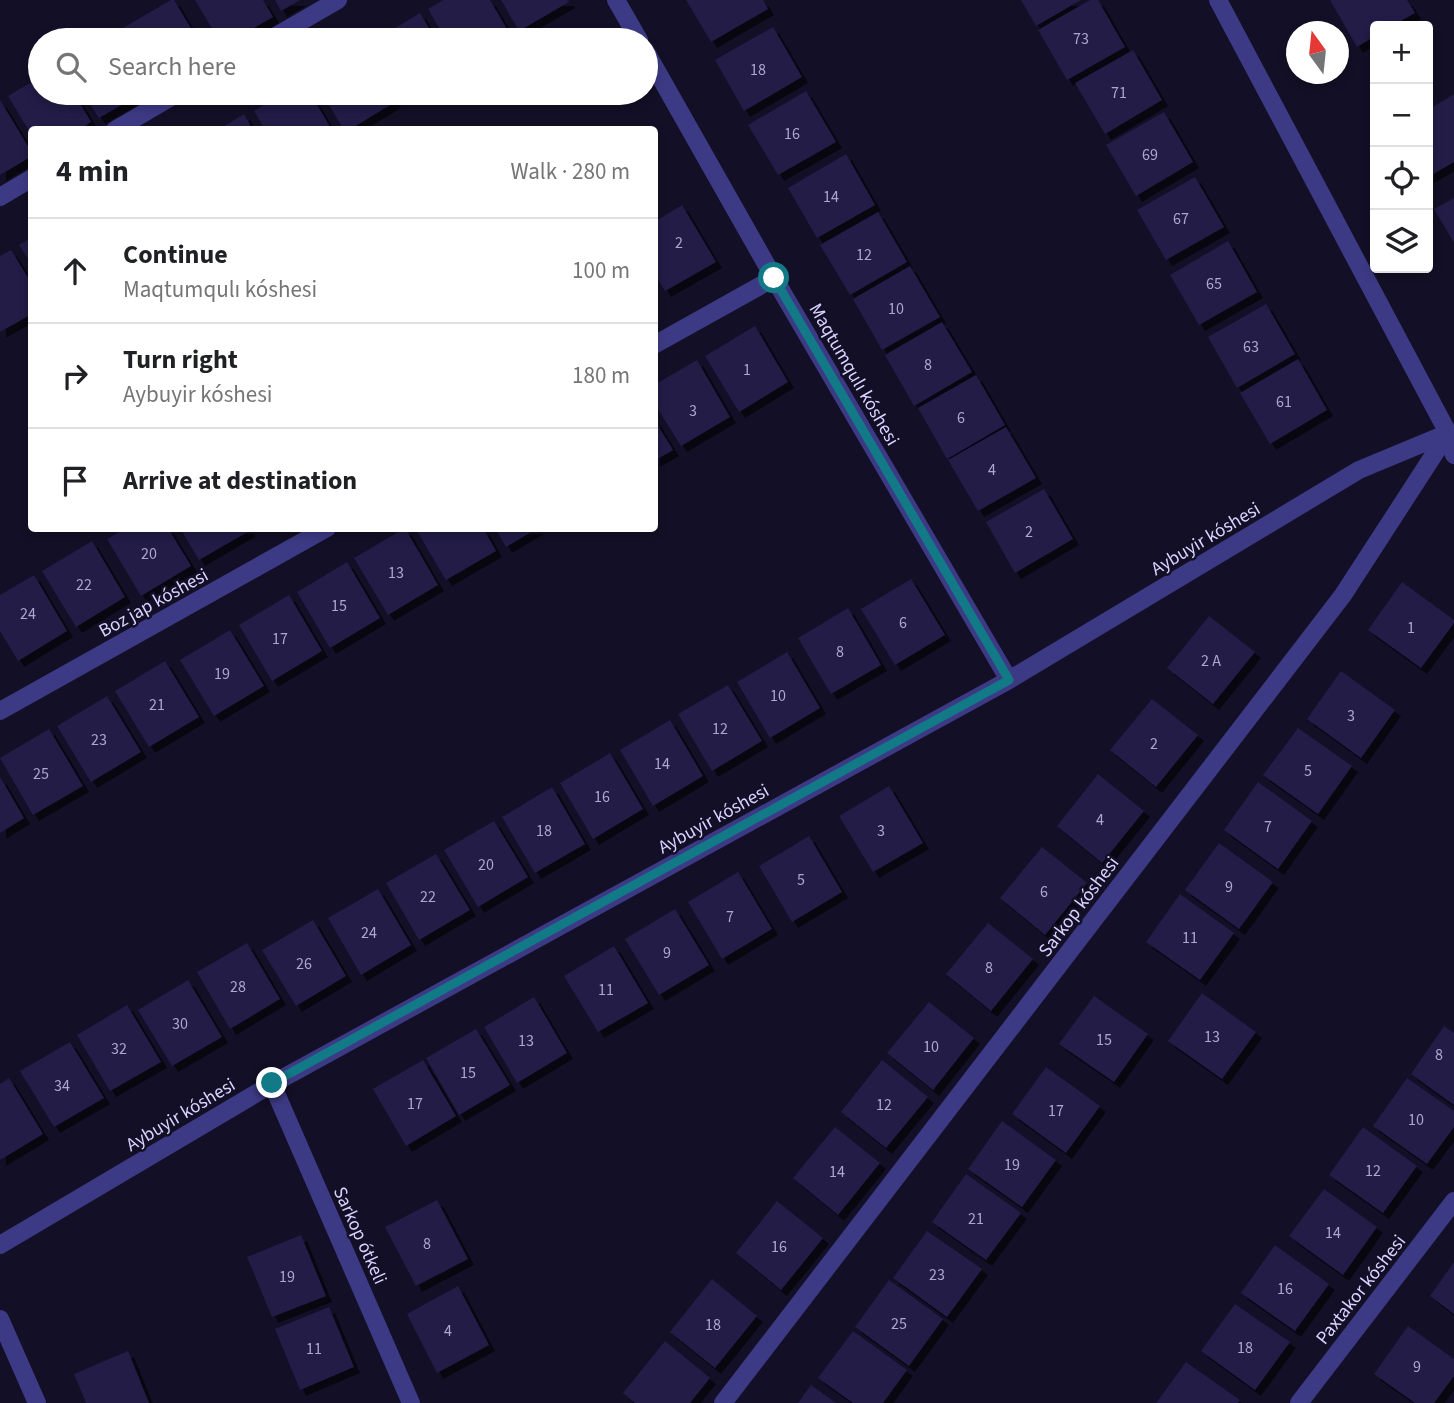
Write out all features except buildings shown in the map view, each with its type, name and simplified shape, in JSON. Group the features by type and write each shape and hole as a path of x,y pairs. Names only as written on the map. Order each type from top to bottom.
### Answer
{"street":[{"path":"290,28 338,0"},
{"path":"616,0 632,28"},
{"path":"1218,0 1451,429 1454,455"},
{"name":"Maqtumqulı kóshesi","path":"658,73 774,278 1009,680"},
{"path":"122,126 158,105"},
{"path":"0,197 28,180"},
{"path":"658,343 774,278"},
{"name":"Aybuyir kóshesi","path":"0,1245 272,1083 1009,680 1359,470 1451,429"},
{"name":"Sarkop kóshesi","path":"723,1403 1343,595 1451,429"},
{"name":"Boz jap kóshesi","path":"0,712 320,532"},
{"name":"Sarkop ótkeli","path":"272,1083 411,1403"},
{"name":"Paxtakor kóshesi","path":"1299,1403 1454,1201"},
{"path":"0,1319 37,1403"}],"route":[{"path":"272,1083 1009,680 774,278"}]}
